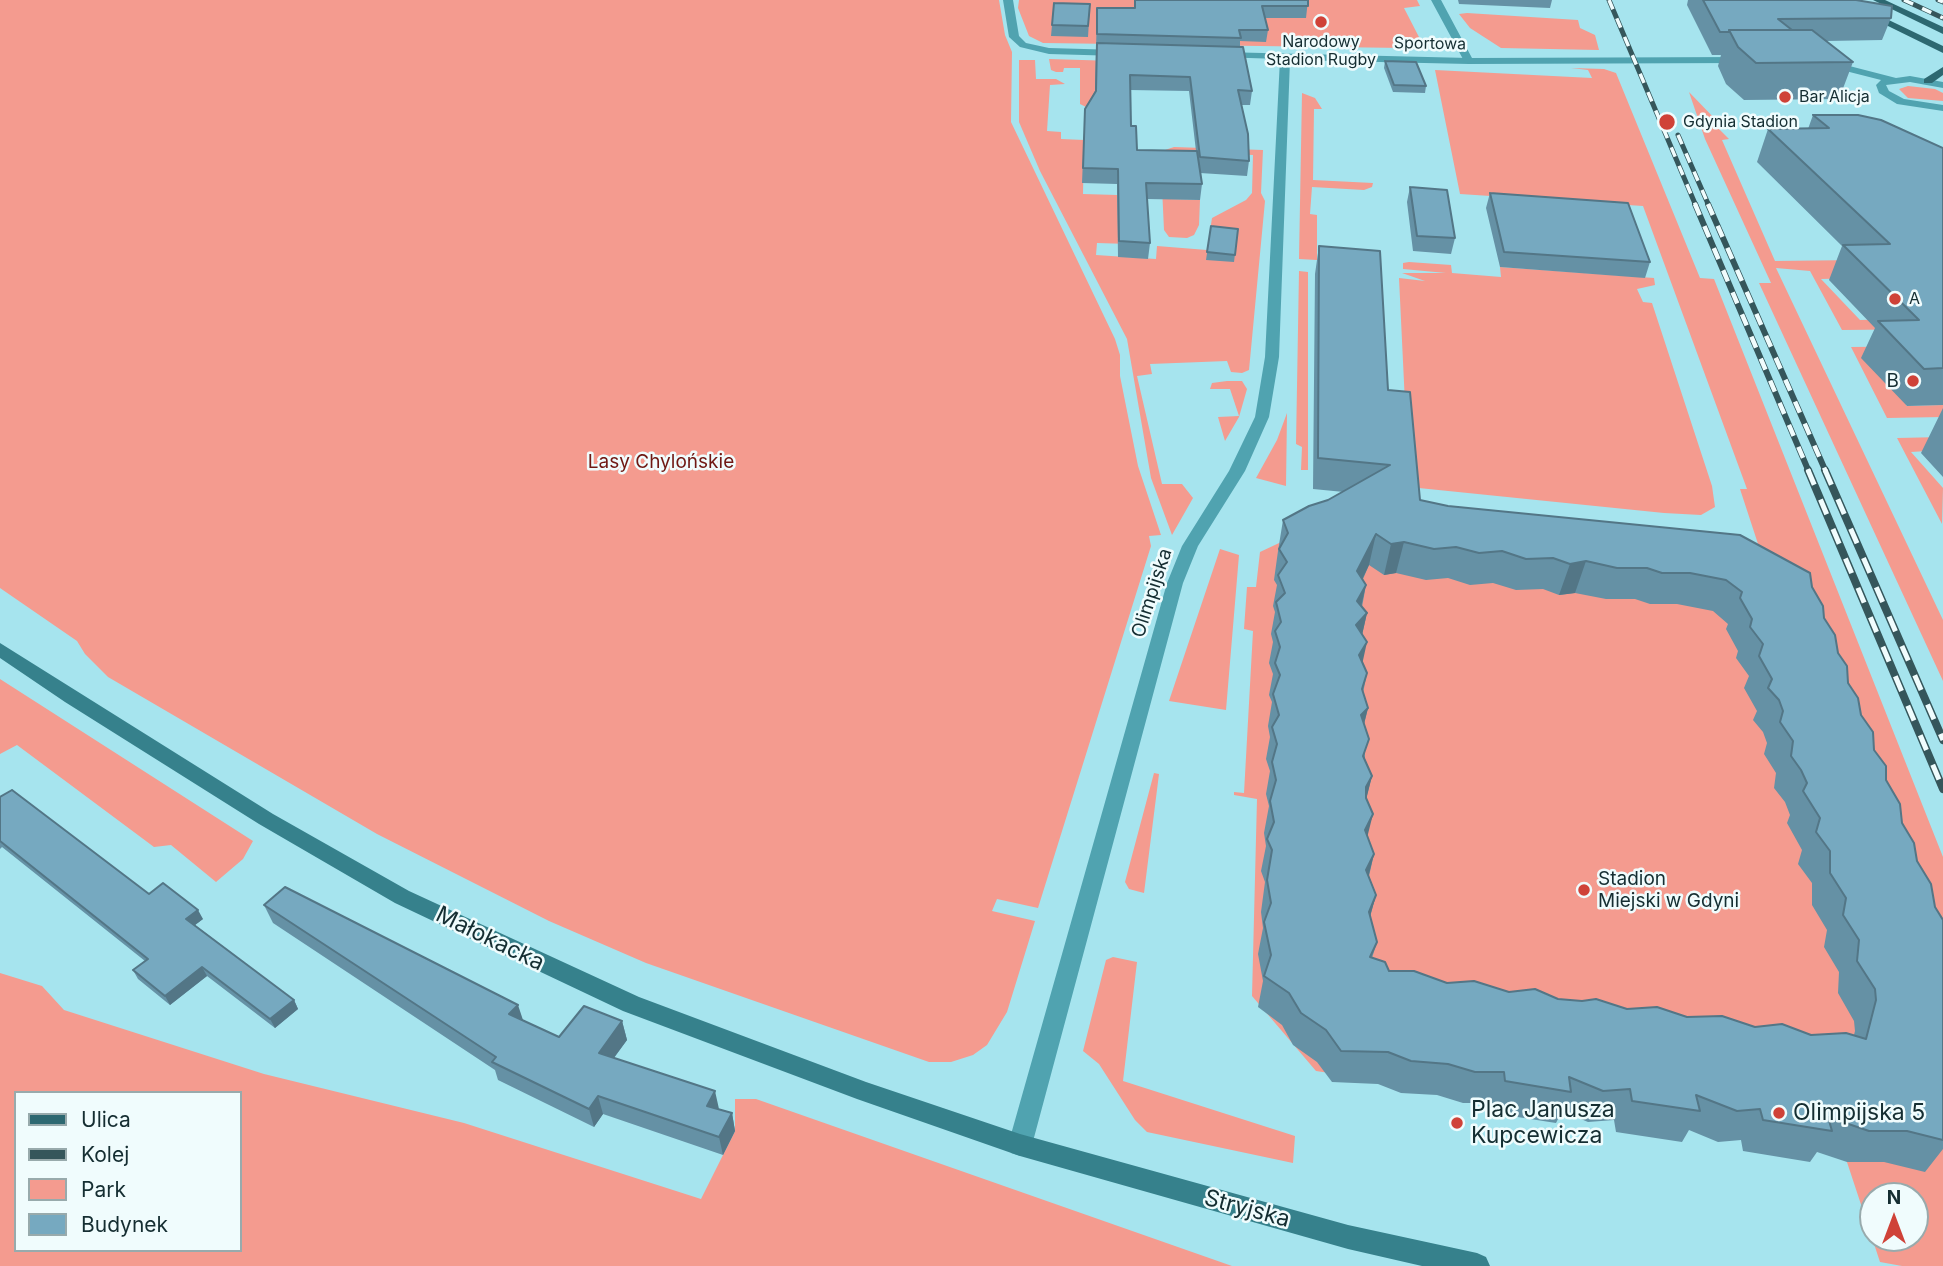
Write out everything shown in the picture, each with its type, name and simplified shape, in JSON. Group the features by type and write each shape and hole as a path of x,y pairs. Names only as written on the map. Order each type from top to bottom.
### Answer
{"main road":[{"path":"1840,0 1943,50"},
{"path":"1878,0 1943,31"},
{"path":"1928,81 1943,70"},
{"name":"Małokacka","path":"0,649 71,698 266,820 402,897 631,1004 852,1087 1020,1145"},
{"name":"Stryjska","path":"1020,1145 1335,1233 1477,1266"}],"street":[{"path":"1008,0 1014,37 1029,48 1126,53"},
{"path":"1436,0 1469,61"},
{"name":"Sportowa","path":"1213,55 1469,61 1750,60"},
{"name":"Olimpijska","path":"1020,1145 1181,563 1237,471 1262,417 1272,357 1285,57"},
{"path":"1894,80 1881,85 1825,63 1894,80 1928,81 1943,85"},
{"path":"1881,85 1881,89 1891,98 1923,107 1943,108"},
{"path":"1923,107 1943,120"}],"green space":[{"name":"Lasy Chylońskie","path":"0,0 999,0 1005,35 1012,52 1011,122 1115,339 1138,466 1161,535 1149,536 1151,546 1038,908 997,899 992,911 1035,921 1007,1012 987,1045 973,1055 951,1062 929,1062 646,963 549,921 377,834 108,677 85,654 77,641 0,588"},
{"path":"1019,0 1417,0 1420,6 1404,8 1420,39 1401,39 1404,48 1043,43 1029,36 1018,8"},
{"path":"1459,14 1578,20 1580,28 1595,35 1599,50 1501,48 1470,28"},
{"path":"1049,59 1115,61 1088,108 1080,104 1080,68 1064,68 1063,72 1056,72 1051,70"},
{"path":"1019,60 1035,60 1036,79 1056,79 1065,84 1050,85 1047,131 1061,132 1061,139 1084,140 1083,194 1117,195 1129,244 1097,243 1096,255 1156,259 1157,246 1207,250 1212,218 1246,200 1252,193 1253,155 1162,151 1174,147 1263,150 1261,193 1265,201 1249,370 1242,373 1231,372 1227,361 1150,364 1152,374 1137,376 1162,484 1182,484 1193,498 1172,535 1151,478 1127,339 1040,171 1019,122"},
{"name":"Stadion Miejski w Gdyni","path":"1571,68 1604,69 1616,73 1700,278 1714,279 1943,857 1943,1266 1902,1266 1880,1262 1877,1252 1929,1252 1929,1182 1859,1182 1859,1198 1843,1150 1316,1071 1252,996 1257,799 1234,795 1234,792 1244,793 1253,631 1244,629 1247,587 1256,587 1260,552 1328,520 1760,550 1740,489 1747,489 1643,206 1460,194 1435,70 1592,78 1588,70"},
{"path":"1908,86 1935,89 1943,93 1943,101 1908,98 1899,89"},
{"path":"1689,92 1718,122 1713,123 1729,139 1722,140 1775,261 1943,259 1943,276 1821,279 1860,320 1943,318 1943,329 1842,330 1810,271 1776,268 1943,620 1943,681 1759,283 1771,283 1705,139"},
{"path":"1302,93 1315,98 1322,109 1314,109 1313,180 1373,183 1372,187 1364,190 1312,187 1310,214 1317,215 1317,260 1299,259"},
{"path":"1161,166 1170,199 1200,200 1199,225 1194,235 1187,238 1169,237 1164,230"},
{"path":"1403,263 1451,265 1452,273 1501,277 1500,267 1654,278 1655,285 1637,289 1643,302 1652,303 1712,486 1715,507 1701,515 1664,513 1409,487 1399,278 1425,281 1402,273 1446,273 1403,269"},
{"path":"1299,271 1308,272 1308,470 1301,470 1302,447 1296,444"},
{"path":"1943,346 1906,406 1943,405 1943,417 1887,418 1851,347"},
{"path":"1242,381 1247,389 1239,417 1225,441 1218,417 1239,416 1230,389 1210,389 1212,383"},
{"path":"1287,413 1286,486 1256,478 1277,440"},
{"path":"1943,437 1943,450 1911,452 1943,488 1942,524 1897,438"},
{"path":"1220,549 1239,555 1226,710 1169,701"},
{"path":"0,679 253,841 243,859 216,882 171,845 154,847 17,745 0,754"},
{"path":"1154,773 1159,774 1144,893 1129,889 1125,882"},
{"path":"1113,957 1137,962 1123,1081 1295,1136 1293,1163 1147,1132 1135,1120 1099,1064 1083,1051 1106,960"},
{"path":"0,973 42,986 64,1010 264,1074 464,1123 701,1199 735,1131 735,1099 756,1099 1232,1266 0,1266"}],"building":[{"path":"1135,0 1308,0 1308,6 1262,6 1268,30 1239,30 1241,38 1097,34 1097,8 1135,8"},
{"path":"1703,0 1856,0 1892,6 1891,18 1778,19 1792,30 1720,32"},
{"path":"1054,3 1090,4 1088,26 1052,25"},
{"path":"1729,30 1812,30 1853,62 1756,63 1738,47"},
{"path":"1097,43 1243,47 1252,91 1238,90 1248,134 1249,161 1200,157 1190,77 1130,75 1131,126 1136,126 1137,150 1197,151 1202,184 1146,183 1150,243 1119,241 1118,169 1083,168 1085,109 1096,91"},
{"path":"1385,61 1416,62 1426,86 1394,85"},
{"path":"1813,115 1858,115 1881,120 1943,148 1943,368 1924,369 1878,321 1919,320 1843,245 1890,244 1768,129 1829,128"},
{"path":"1410,187 1447,190 1455,238 1417,236"},
{"path":"1490,193 1628,203 1650,262 1504,252"},
{"path":"1211,226 1238,229 1235,255 1207,252"},
{"path":"1319,246 1380,251 1388,390 1410,392 1420,500 1448,506 1740,535 1810,573 1812,587 1823,606 1824,618 1835,635 1838,653 1847,666 1848,683 1858,698 1861,715 1873,732 1874,750 1886,766 1886,780 1900,804 1902,823 1914,843 1917,861 1931,884 1935,907 1943,920 1943,1140 1907,1131 1869,1131 1828,1117 1832,1131 1763,1120 1760,1109 1737,1111 1696,1095 1700,1111 1632,1101 1630,1089 1603,1091 1569,1077 1571,1092 1505,1081 1504,1072 1475,1072 1448,1064 1411,1061 1388,1052 1341,1051 1326,1030 1301,1013 1289,993 1264,976 1271,955 1264,922 1271,903 1267,880 1272,850 1267,839 1274,822 1270,801 1276,780 1272,762 1277,744 1272,727 1279,715 1273,694 1280,675 1275,663 1280,647 1275,631 1281,622 1276,602 1285,593 1278,575 1287,562 1279,549 1288,533 1283,520 1309,506 1328,500 1390,465 1318,458","holes":["1376,534 1391,544 1404,542 1434,549 1456,547 1479,553 1502,551 1526,559 1553,558 1570,564 1586,561 1617,568 1690,573 1726,580 1742,592 1740,598 1752,619 1750,627 1763,644 1759,656 1772,679 1768,688 1779,700 1783,711 1780,722 1793,741 1791,756 1807,783 1803,791 1820,818 1816,832 1830,851 1830,873 1846,898 1843,915 1859,940 1857,961 1875,989 1876,1000 1866,1039 1846,1033 1811,1035 1782,1024 1755,1027 1722,1016 1687,1017 1657,1007 1627,1009 1596,999 1558,999 1535,989 1509,992 1474,981 1447,983 1414,971 1389,971 1385,962 1370,957 1377,942 1369,912 1376,895 1366,870 1374,854 1365,830 1373,814 1366,798 1366,787 1372,776 1363,756 1369,739 1361,715 1368,708 1362,689 1367,673 1359,655 1367,642 1356,625 1367,613 1357,601 1366,585 1357,571"]},
{"path":"12,790 149,894 163,883 198,910 186,919 294,1000 270,1019 202,967 165,996 133,970 148,959 0,841 0,797"},
{"path":"285,887 518,1005 509,1014 559,1037 584,1006 622,1021 599,1053 715,1091 707,1106 732,1113 719,1137 598,1096 589,1109 492,1062 496,1057 264,905"}],"railway":[{"path":"1609,0 1696,206"},
{"path":"1904,0 1943,18"},
{"path":"1938,0 1943,2"},
{"path":"1678,135 1709,206"},
{"path":"1695,204 1809,472"},
{"path":"1708,204 1826,472"},
{"path":"1808,470 1943,789"},
{"path":"1825,470 1943,740"}],"place":[{"name":"Narodowy Stadion Rugby","path":"1321,22"},
{"name":"Bar Alicja","path":"1785,97"},
{"name":"Gdynia Stadion","path":"1667,122"},
{"name":"A","path":"1895,299"},
{"name":"B","path":"1913,381"},
{"name":"Stadion Miejski w Gdyni","path":"1584,890"},
{"name":"Olimpijska 5","path":"1779,1113"},
{"name":"Plac Janusza Kupcewicza","path":"1457,1123"}]}
